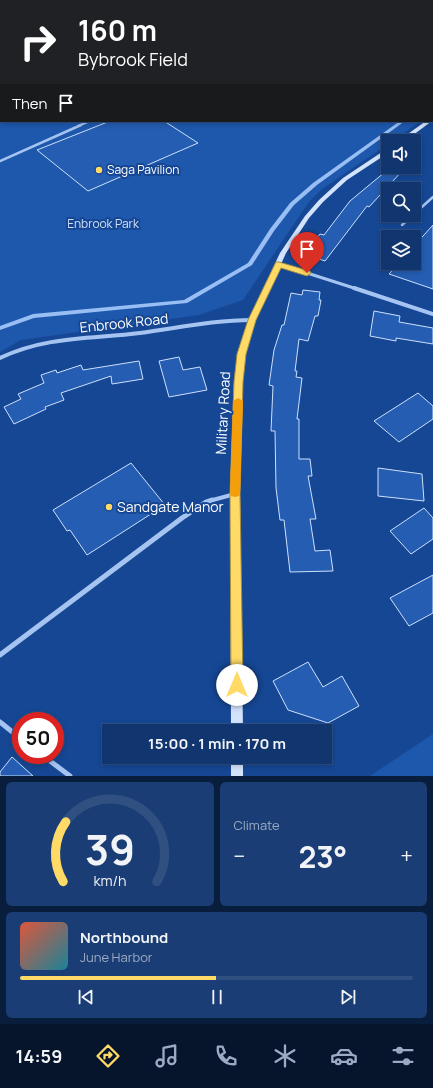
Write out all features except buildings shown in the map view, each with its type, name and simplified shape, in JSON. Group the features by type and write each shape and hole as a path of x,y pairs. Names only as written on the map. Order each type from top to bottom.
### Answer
{"main road":[{"path":"411,134 428,122"},
{"name":"Military Road","path":"237,724 235,494 238,382 242,354 252,320 283,253 307,217 321,201 345,179 381,155"},
{"path":"237,764 237,776"}],"street":[{"path":"279,264 433,314"},
{"name":"Enbrook Road","path":"0,358 17,350 44,342 137,333 215,322 252,320"},
{"path":"0,655 182,518 206,502 235,494"},
{"path":"0,722 12,732"},
{"path":"54,764 70,776"}],"lane":[{"path":"0,161 88,122"},
{"path":"421,207 433,197"},
{"path":"402,225 405,222"}],"green space":[{"name":"Enbrook Park","path":"0,122 420,122 402,134 381,134 381,149 322,189 308,203 243,300 199,315 21,340 0,352"},
{"path":"433,734 433,776 370,776"}],"waterway":[{"path":"0,328 33,316 185,302 250,264 272,230 292,204 315,184 402,122"}],"slow traffic":[{"path":"235,493 238,401"}],"place":[{"name":"Saga Pavilion","path":"99,170"},
{"name":"Sandgate Manor","path":"109,507"}],"route":[{"path":"237,685 235,494 238,382 242,354 252,320 279,264 307,273"}]}
